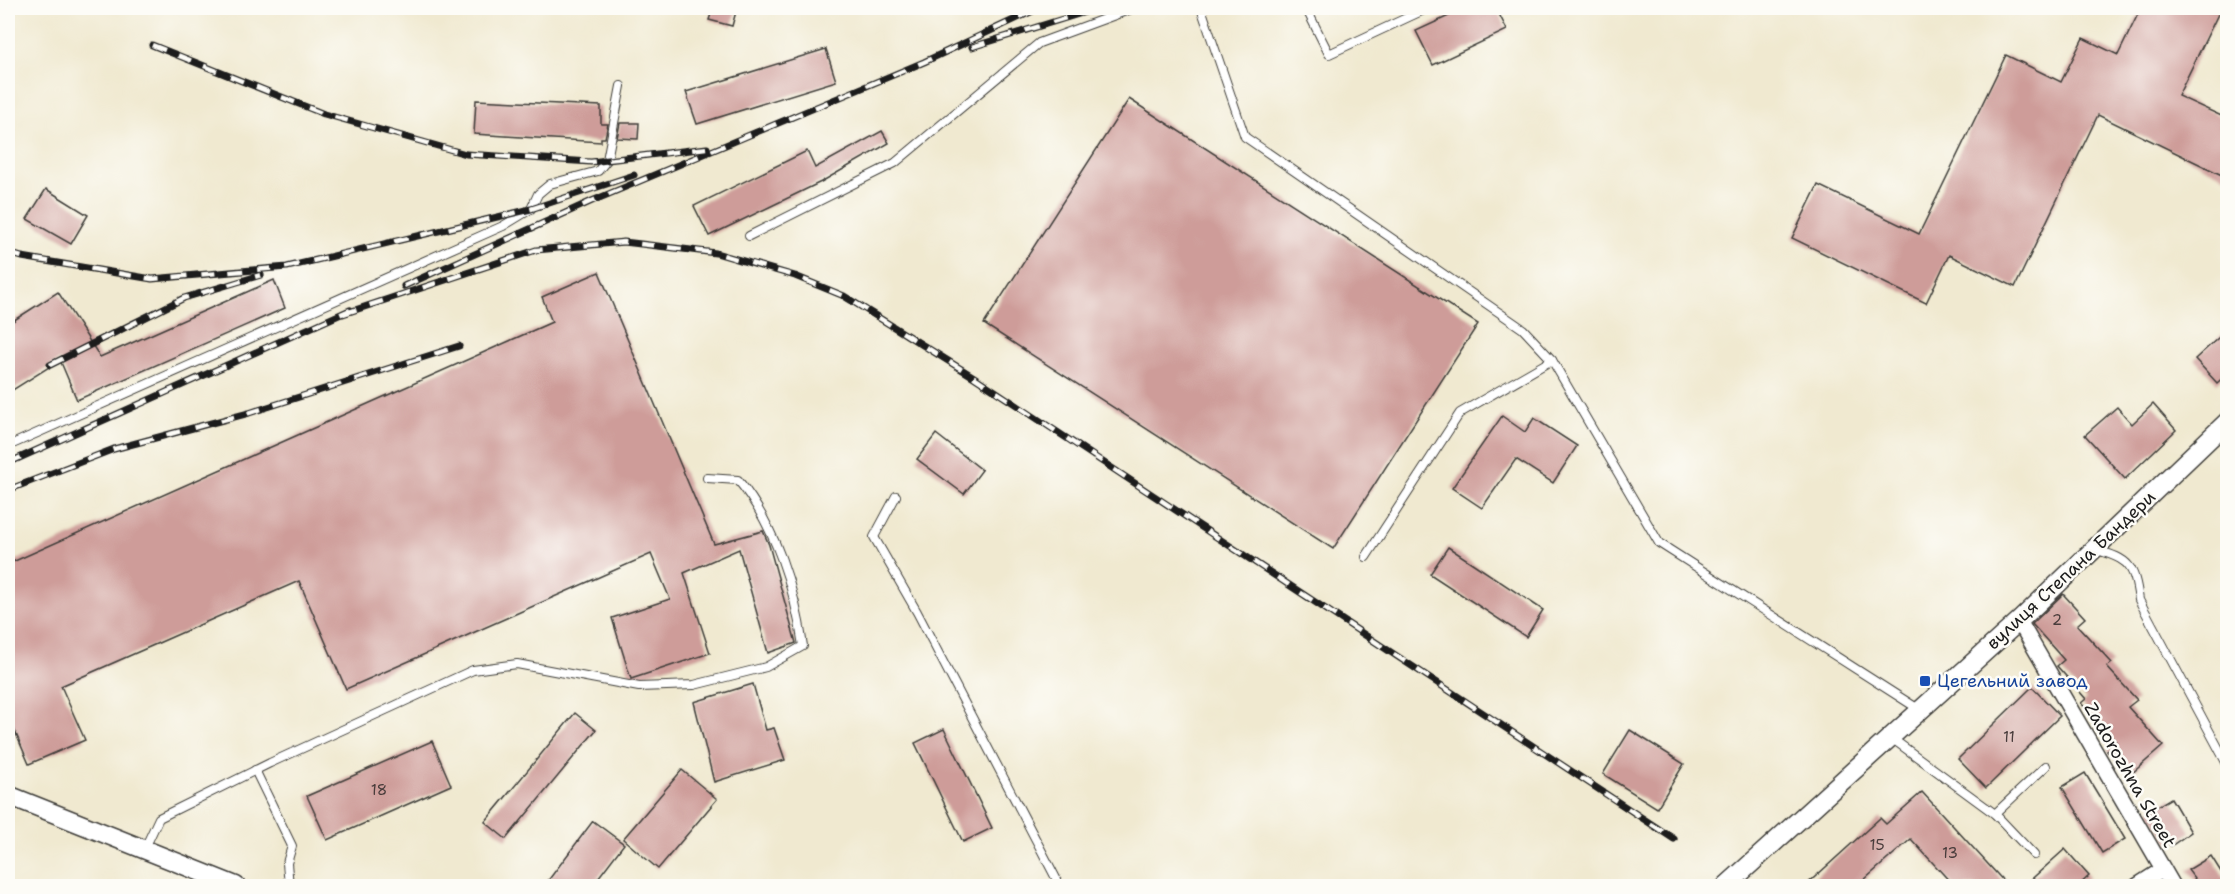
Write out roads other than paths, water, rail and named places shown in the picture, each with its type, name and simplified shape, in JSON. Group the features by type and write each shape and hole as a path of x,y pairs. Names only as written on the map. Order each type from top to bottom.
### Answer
{"street":[{"name":"вулиця Степана Бандери","path":"1726,886 2019,621 2228,421"},
{"name":"Zadorozhna Street","path":"2019,621 2173,886"},
{"path":"8,795 236,886"},
{"path":"2137,886 2162,870"}],"lane":[{"path":"749,236 895,163 1039,43 1134,8"},
{"path":"1201,8 1245,137 1523,329 1552,360 1659,543 1920,710"},
{"path":"1306,8 1329,54 1428,8"},
{"path":"8,446 503,226 531,209 538,194 550,184 598,171 607,160 621,86"},
{"path":"1366,557 1460,413 1552,360"},
{"path":"143,850 159,818 255,770 473,670 517,664 639,687 694,685 766,667 803,646 799,616 780,558 756,502 738,480 707,478"},
{"path":"896,496 874,537 917,612 1060,886"},
{"path":"2093,549 2120,557 2135,576 2139,600 2228,766"},
{"path":"1890,737 1995,814 2034,855"},
{"path":"1995,814 2046,766"},
{"path":"255,770 292,846 287,863 289,886"}],"railway":[{"path":"404,286 592,201 924,62 1039,8"},
{"path":"972,47 1098,8"},
{"path":"152,45 324,114 466,154 591,162 707,148"},
{"path":"8,253 152,279 287,267 531,209 634,175"},
{"path":"343,314 536,250 624,242 716,253 795,276 844,296 974,377 1674,839"},
{"path":"50,365 184,298 261,275"},
{"path":"8,463 350,310"},
{"path":"8,490 114,449 249,413 459,346"}],"place":[{"name":"Цегельний завод","path":"1925,681"}]}
